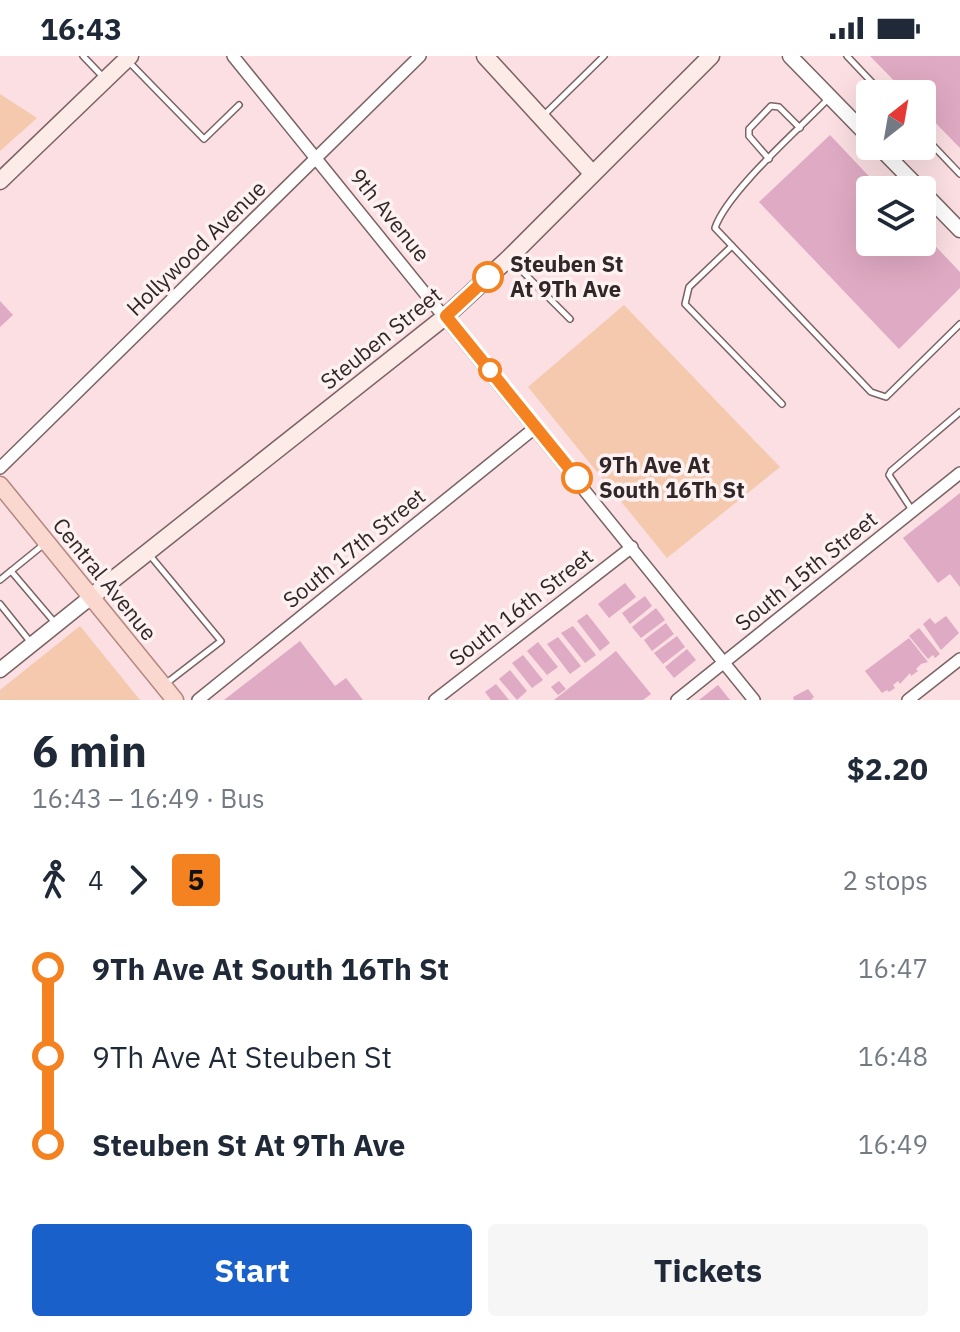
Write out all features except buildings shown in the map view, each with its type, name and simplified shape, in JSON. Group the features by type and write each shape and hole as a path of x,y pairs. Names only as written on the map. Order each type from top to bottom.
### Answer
{"main road":[{"path":"485,56 592,173"},
{"name":"Steuben Street","path":"91,597 446,316 509,258 711,56"},
{"path":"0,181 128,58"},
{"name":"Central Avenue","path":"0,485 175,700"}],"street":[{"name":"9th Avenue","path":"233,56 754,700"},
{"name":"Hollywood Avenue","path":"0,468 420,56"},
{"path":"797,58 856,124"},
{"path":"891,160 907,176"},
{"path":"936,206 960,230"},
{"name":"South 17th Street","path":"198,700 536,427"},
{"name":"South 15th Street","path":"677,700 960,473"},
{"name":"South 16th Street","path":"435,700 632,547"},
{"path":"0,670 91,597"},
{"path":"908,700 960,659"}],"lane":[{"path":"84,56 105,79"},
{"path":"541,118 604,56"},
{"path":"847,56 870,80"},
{"path":"128,58 204,139 239,105"},
{"path":"830,97 769,159 719,216 715,228 871,392 886,397 960,324"},
{"path":"769,159 749,136 749,129 771,106 779,107 800,128"},
{"path":"936,149 960,174"},
{"path":"732,246 689,287 685,304 782,404"},
{"path":"509,258 570,319"},
{"path":"913,510 889,475 960,412"},
{"path":"0,580 46,542"},
{"path":"147,553 221,641 164,685"},
{"path":"11,571 56,625"},
{"path":"0,604 32,644"}],"shaded area":[{"path":"0,94 37,118 0,151"},
{"path":"624,305 780,467 667,558 528,387"},
{"path":"80,626 140,700 0,700 0,690"}],"bus line":[{"name":"5","path":"488,277 446,316 577,478"}],"place":[{"name":"Steuben St At 9Th Ave","path":"488,277"},
{"name":"9Th Ave At South 16Th St","path":"577,478"}]}
